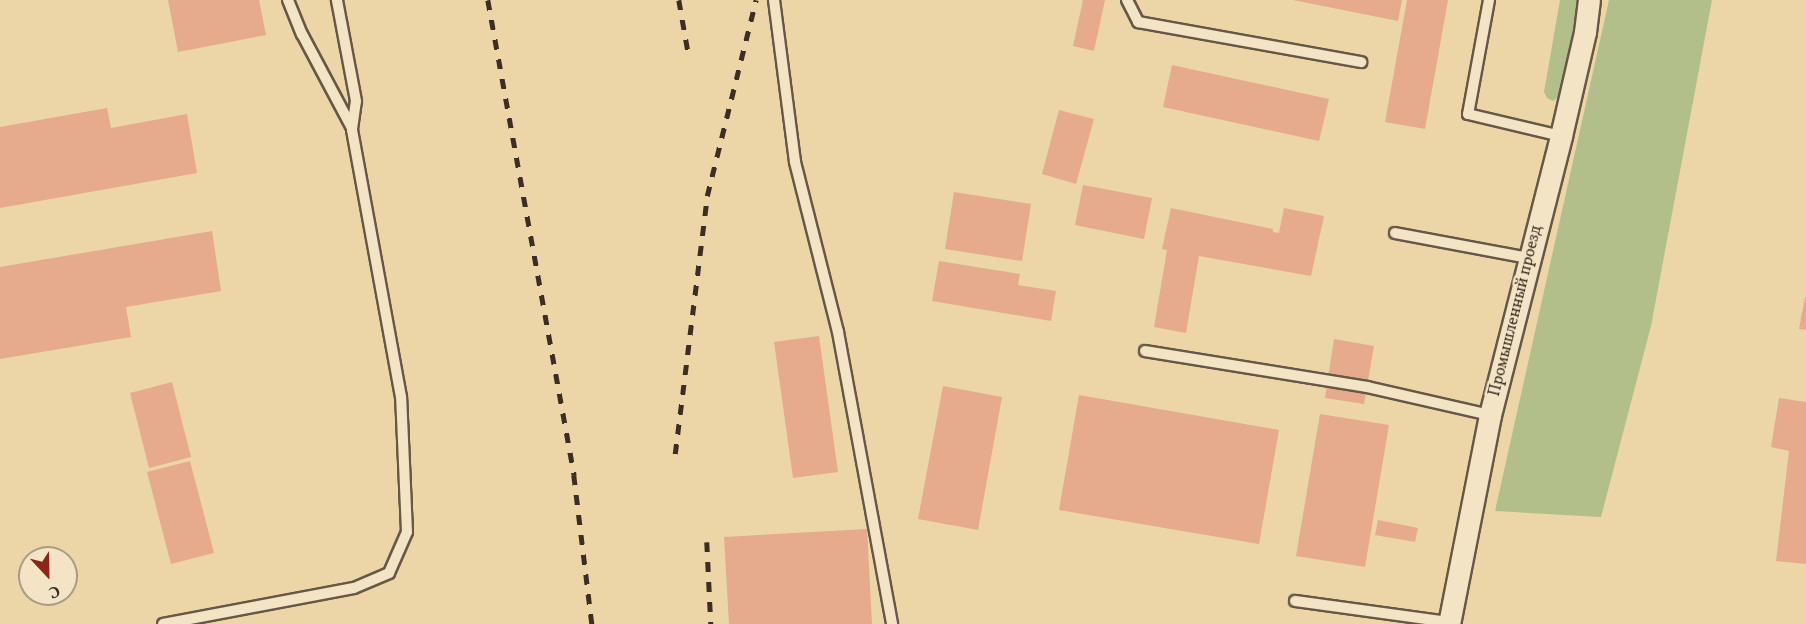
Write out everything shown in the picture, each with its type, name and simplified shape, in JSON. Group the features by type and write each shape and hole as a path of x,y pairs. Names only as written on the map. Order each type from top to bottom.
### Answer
{"street":[{"name":"Промышленный проезд","path":"1449,623 1490,415 1528,258 1561,136 1585,32 1589,0"}],"lane":[{"path":"163,624 184,622 354,588 389,573 407,532 401,397 352,129 302,34 288,0"},
{"path":"338,0 356,101 352,129"},
{"path":"774,0 795,162 838,332 892,624"},
{"path":"1127,0 1138,22 1361,62"},
{"path":"1490,0 1468,114 1561,136"},
{"path":"1395,233 1528,258"},
{"path":"1145,351 1367,387 1490,415"},
{"path":"1295,601 1449,623"}],"green space":[{"path":"1560,0 1579,0 1565,89 1562,95 1553,101 1547,98 1544,92"},
{"path":"1609,0 1712,0 1651,326 1601,517 1495,511"}],"building":[{"path":"168,0 259,0 266,35 178,52"},
{"path":"1083,0 1105,0 1094,51 1073,46"},
{"path":"1293,0 1402,0 1398,21"},
{"path":"1407,0 1448,0 1425,129 1385,122"},
{"path":"1172,65 1329,99 1319,141 1163,107"},
{"path":"107,108 111,128 187,114 197,173 0,208 0,127"},
{"path":"1059,110 1094,119 1076,184 1042,174"},
{"path":"1083,185 1152,198 1144,239 1075,225"},
{"path":"954,192 1031,204 1022,261 945,249"},
{"path":"1171,208 1273,229 1273,232 1279,233 1284,208 1324,216 1311,276 1199,256 1186,333 1154,327 1167,250 1162,249"},
{"path":"212,231 221,291 126,307 131,337 0,359 0,267"},
{"path":"939,261 1020,274 1018,285 1056,291 1051,321 932,301"},
{"path":"1806,297 1806,330 1799,329"},
{"path":"819,336 838,472 793,478 774,342"},
{"path":"1334,339 1374,346 1364,404 1325,398"},
{"path":"172,382 191,457 149,468 130,393"},
{"path":"943,386 1002,397 978,530 918,519"},
{"path":"1079,395 1279,430 1259,544 1059,510"},
{"path":"1779,398 1806,402 1806,564 1776,561 1789,451 1771,447"},
{"path":"1320,414 1389,425 1365,567 1296,556"},
{"path":"190,461 214,553 171,564 147,472"},
{"path":"1378,520 1418,528 1415,542 1375,535"},
{"path":"867,529 872,624 729,624 724,537"}],"railway":[{"path":"488,0 574,475 592,624"},
{"path":"679,0 689,57"},
{"path":"675,454 707,196 756,0"},
{"path":"707,542 711,624"}]}
